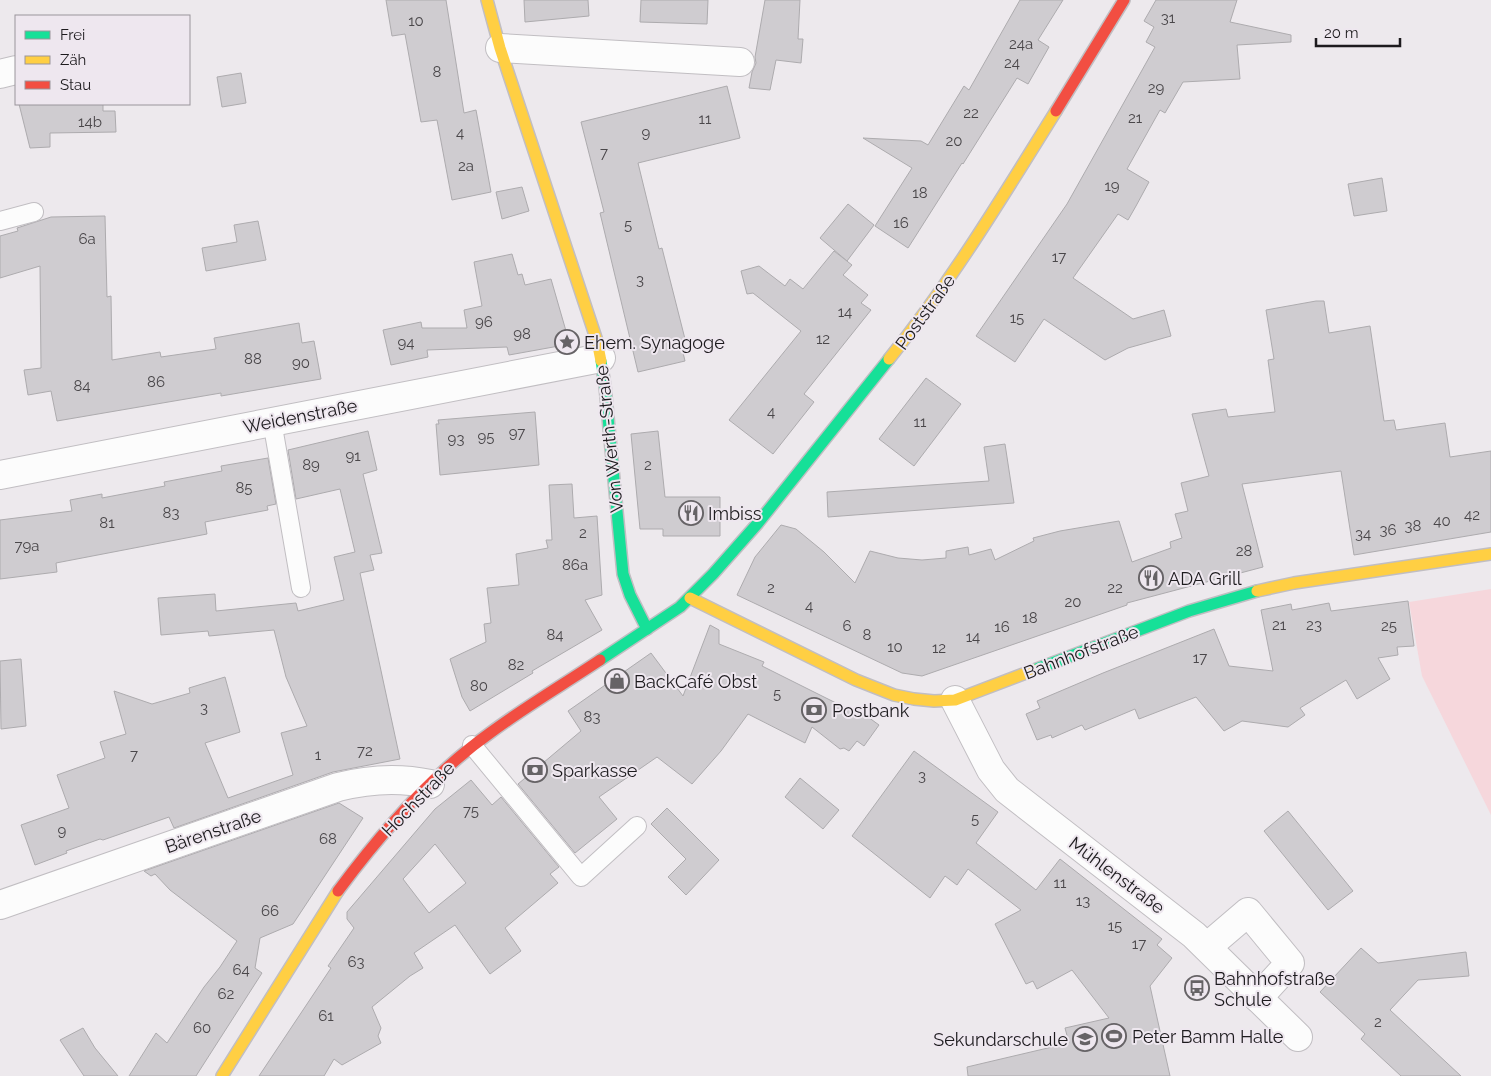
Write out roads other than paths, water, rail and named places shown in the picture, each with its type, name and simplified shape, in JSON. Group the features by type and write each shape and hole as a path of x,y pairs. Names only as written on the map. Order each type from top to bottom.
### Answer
{"street":[{"name":"Von Werth-Straße","path":"487,0 500,48 593,328 601,358 623,574 630,596 648,629"},
{"name":"Poststraße","path":"690,598 758,523 928,310 1000,201 1124,0"},
{"path":"500,48 740,62"},
{"path":"0,74 15,70"},
{"name":"Weidenstraße","path":"0,475 601,358"},
{"name":"Bahnhofstraße","path":"690,598 885,693 913,700 933,702 955,700 1138,630 1209,604 1247,593 1294,583 1491,554"},
{"name":"Hochstraße","path":"222,1076 331,900 370,849 430,784 472,745 506,720 648,629 690,598"},
{"name":"Mühlenstraße","path":"955,700 990,770 1007,790 1207,947 1298,1037"},
{"name":"Bärenstraße","path":"0,905 338,787 377,780 398,779 430,784"},
{"path":"1207,947 1248,912 1290,963 1258,998"}],"lane":[{"path":"0,221 34,212"},
{"path":"272,421 301,588"},
{"path":"472,745 581,877 638,826"}],"place":[{"name":"Ehem. Synagoge","path":"567,342"},
{"name":"Imbiss","path":"691,513"},
{"name":"ADA Grill","path":"1151,578"},
{"name":"BackCafé Obst","path":"617,681"},
{"name":"Postbank","path":"814,710"},
{"name":"Sparkasse","path":"535,770"},
{"name":"Bahnhofstraße Schule","path":"1197,988"},
{"name":"Peter Bamm Halle","path":"1114,1036"},
{"name":"Sekundarschule","path":"1085,1039"}]}
